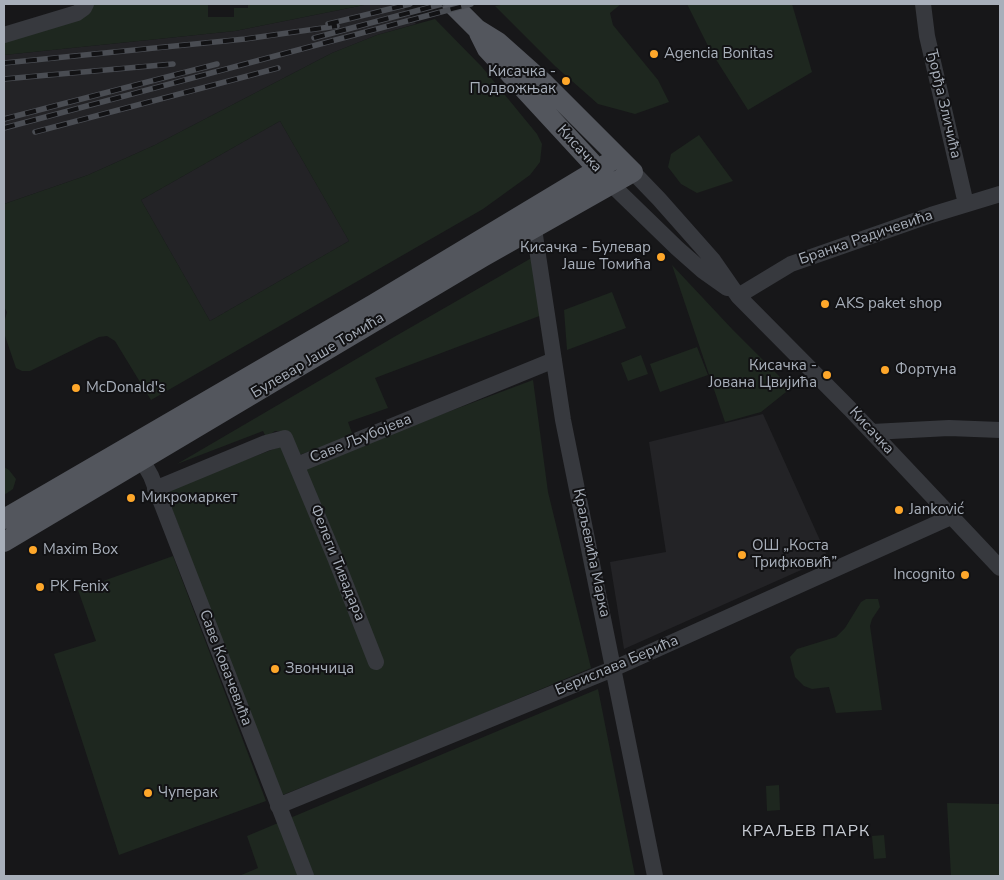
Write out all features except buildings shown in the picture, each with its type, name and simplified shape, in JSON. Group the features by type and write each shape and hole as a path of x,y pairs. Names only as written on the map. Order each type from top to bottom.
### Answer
{"main road":[{"name":"Кисачка","path":"452,4 477,29 498,42 544,83 633,172"},
{"name":"Кисачка","path":"477,29 487,49 612,185"},
{"name":"Булевар Јаше Томића","path":"4,519 374,304 618,156"},
{"name":"Булевар Јаше Томића","path":"4,542 483,257 633,172"}],"street":[{"name":"Ђорђа Зличића","path":"923,4 927,36 966,204"},
{"path":"4,35 81,8"},
{"name":"Кисачка","path":"633,172 713,260 738,296 872,432 1000,568"},
{"name":"Кисачка","path":"612,185 703,271 738,296"},
{"name":"Бранка Радичевића","path":"738,296 791,264 1000,194"},
{"name":"Краљевића Марка","path":"534,229 563,420 615,668 655,876"},
{"name":"Саве Љубојева","path":"155,489 279,439 285,438 297,465 554,360"},
{"path":"872,432 939,428 1000,430"},
{"name":"Саве Ковачевића","path":"142,460 149,470 306,876"},
{"name":"Фелеги Тивадара","path":"297,465 376,662"},
{"name":"Берислава Берића","path":"278,806 615,668 951,517"}],"shaded area":[{"path":"92,4 208,4 208,17 234,17 234,8 248,8 248,4 369,4 235,31 4,55 4,40"},
{"path":"369,4 401,4 416,24 377,35 332,53 155,145 88,175 4,204 4,55 235,31"},
{"path":"506,4 621,4 610,13 613,25 658,80 669,102 635,114 598,104 555,66 495,6"},
{"path":"687,4 792,4 812,72 748,110 710,50"},
{"path":"435,19 482,67 537,134 542,144 540,162 530,175 483,209 151,400 115,341 107,336 99,337 30,371 22,371 16,368 4,333 7,312 4,307 4,204 88,175 155,145 332,53 377,35","holes":["280,121 349,241 210,321 141,200"]},
{"path":"280,121 349,241 210,321 141,200"},
{"path":"699,135 733,181 697,193 681,184 668,167 671,154"},
{"path":"535,256 542,315 375,378 388,408 348,422 353,436 299,455 289,432 275,431 266,437 263,431 177,464 394,337"},
{"path":"672,265 791,388 761,412 725,422"},
{"path":"612,292 626,328 567,350 564,310"},
{"path":"697,347 708,375 660,392 650,364"},
{"path":"641,355 648,374 628,381 621,363"},
{"path":"533,380 548,492 591,668 409,745 280,796 165,490 282,446 293,470"},
{"path":"763,414 828,558 624,649 610,562 666,552 649,442"},
{"path":"4,467 16,479 13,489 4,495"},
{"path":"173,556 266,801 119,855 54,654 96,641 78,590"},
{"path":"866,599 878,599 880,607 870,626 882,710 836,713 829,687 812,689 804,686 795,677 790,657 797,649 836,637 845,628 861,602"},
{"path":"598,689 635,876 239,876 258,868 247,836"},
{"path":"779,785 780,810 767,811 766,786"},
{"path":"947,803 1000,804 1000,876 951,876"},
{"path":"884,835 886,858 874,859 872,836"}],"railway":[{"path":"328,24 410,4"},
{"path":"314,38 442,4"},
{"path":"4,128 471,4"},
{"path":"4,63 245,39 337,26"},
{"path":"4,79 173,64"},
{"path":"4,119 217,64"},
{"path":"35,132 278,68"}],"place":[{"name":"Agencia Bonitas","path":"654,54"},
{"name":"Кисачка - Подвожњак","path":"566,81"},
{"name":"Кисачка - Булевар Јаше Томића","path":"661,257"},
{"name":"AKS paket shop","path":"825,304"},
{"name":"Фортуна","path":"885,370"},
{"name":"Кисачка - Јована Цвијића","path":"827,375"},
{"name":"McDonald's","path":"76,388"},
{"name":"Микромаркет","path":"131,498"},
{"name":"Janković","path":"899,510"},
{"name":"Maxim Box","path":"33,550"},
{"name":"ОШ „Коста Трифковић”","path":"742,555"},
{"name":"Incognito","path":"965,575"},
{"name":"PK Fenix","path":"40,587"},
{"name":"Звончица","path":"275,669"},
{"name":"Чуперак","path":"148,793"}],"district":[{"name":"КРАЉЕВ ПАРК","path":"806,832"}]}
